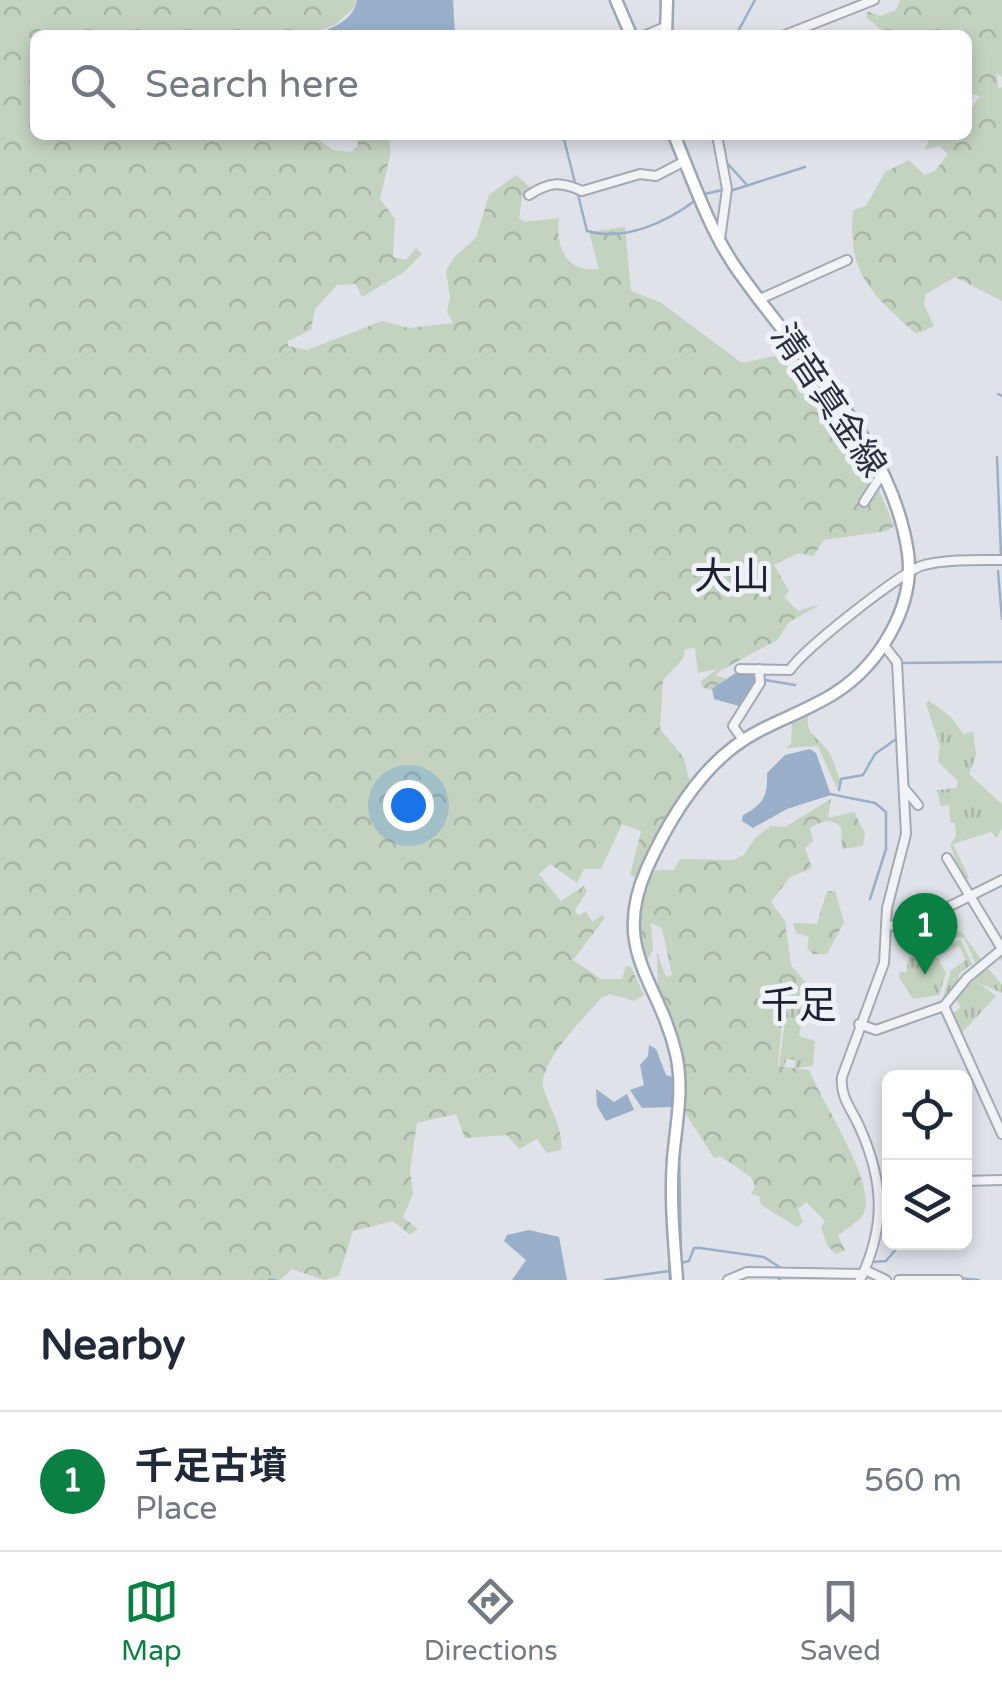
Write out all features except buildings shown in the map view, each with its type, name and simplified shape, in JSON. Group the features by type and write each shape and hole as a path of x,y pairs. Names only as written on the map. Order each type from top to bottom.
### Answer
{"main road":[{"path":"616,0 629,30"},
{"path":"666,0 666,30"},
{"name":"清音真金線","path":"676,140 720,240 760,299 824,379 882,474 901,523 909,572 902,608 866,667 834,694 743,740 716,762 688,796 648,865 634,916 639,965 670,1034 679,1069 672,1191 677,1280"}],"street":[{"path":"798,30 874,0"},
{"path":"718,140 727,191 720,240"},
{"path":"528,195 546,184 563,182 576,189 640,174 656,176 685,161"},
{"path":"760,299 847,260"},
{"path":"864,502 882,474"},
{"path":"740,669 760,676 790,670 808,649 921,565 1002,560"},
{"path":"882,1181 841,1088 859,1024 884,963 886,926 906,834 897,662 883,644"},
{"path":"743,740 733,726 760,676"},
{"path":"904,788 918,805"},
{"path":"859,1024 876,1030 944,1006 967,978 1002,949 947,858"},
{"path":"886,926 914,924 1002,880"},
{"path":"944,1006 1002,1134"},
{"path":"972,1181 1002,1180"},
{"path":"863,1275 877,1239 882,1201"},
{"path":"728,1280 747,1272 863,1275 886,1280"},
{"path":"900,1280 958,1280"}],"green space":[{"path":"0,0 356,0 357,5 335,25 320,30 30,30 30,140 320,140 333,150 352,152 357,140 389,140 391,152 380,199 395,219 393,257 406,260 416,248 422,254 404,272 362,297 356,284 337,285 315,309 311,330 288,341 288,346 307,350 382,321 409,328 453,323 447,312 450,298 446,271 455,256 476,238 489,195 516,175 531,188 522,198 519,218 525,222 559,218 561,248 578,267 599,269 589,232 625,227 631,291 660,302 742,363 774,356 803,378 812,373 870,468 894,526 887,531 824,540 813,556 799,553 774,565 789,591 784,597 798,611 821,604 789,622 777,640 720,671 715,676 726,678 725,682 711,690 702,687 701,681 717,669 698,673 695,648 685,649 683,659 663,680 660,729 684,758 690,783 637,878 630,875 641,831 622,824 601,869 584,869 577,883 550,864 539,874 561,901 584,886 587,891 575,910 578,916 586,911 592,922 602,915 605,918 573,960 601,979 622,979 626,966 631,967 644,995 634,1001 610,994 601,998 563,1042 547,1068 544,1090 559,1127 561,1150 547,1153 537,1139 519,1149 507,1135 465,1138 456,1114 417,1123 410,1169 413,1194 403,1217 418,1229 410,1235 393,1221 353,1231 339,1276 324,1280 292,1269 280,1280 0,1280"},
{"path":"900,0 1002,0 1002,77 997,73 998,89 1002,87 1002,301 955,277 926,294 924,304 934,326 916,334 865,281 854,251 853,210 866,206 885,172 909,160 925,175 935,171 948,154 939,146 924,150 927,140 972,140 972,107 980,96 972,94 972,30 882,30 866,17 867,11 880,16 896,10"},
{"path":"928,700 951,717 964,735 973,731 976,755 969,774 1002,804 1002,828 997,837 991,832 953,844 969,878 964,881 950,845 956,836 955,823 950,823 949,805 941,806 937,790 956,788 958,781 938,762 940,746"},
{"path":"809,712 809,729 828,751 840,780 837,789 818,746 785,748 791,744 792,722"},
{"path":"831,799 828,818 854,812 865,833 863,846 842,849 841,827 833,822 810,828 813,841 805,848 812,868 790,877 771,902 785,921 791,965 809,987 807,994 784,999 778,1066 809,1070 855,1161 866,1197 863,1214 838,1236 845,1250 836,1254 827,1245 821,1227 825,1221 806,1202 798,1209 803,1222 797,1227 761,1205 759,1196 751,1194 755,1187 751,1177 720,1156 714,1158 684,1111 681,1055 658,993 657,953 666,977 672,975 662,928 651,923 653,950 647,960 655,988 641,944 639,928 641,898 655,870 674,870 680,859 733,860 744,855 755,838 771,826 785,827"},
{"path":"827,891 835,891 844,922 827,954 813,954 807,948 809,937 796,933 793,923 817,924"},
{"path":"940,928 962,932 980,958 988,957 941,1005 951,970 966,960 959,946 943,954 909,946 911,931 936,947 961,940 972,964 959,974 957,986 976,964 964,938 926,935 920,929 938,932"},
{"path":"917,950 937,957 946,973 939,995 913,999 899,977 900,972 906,972 909,956"},
{"path":"1002,952 1002,961 999,958 988,968 1002,985 1002,993 979,983 996,996 961,1034 951,1015 961,1007 955,999"},
{"path":"807,998 799,1036 815,1041 813,1066 795,1068 795,1060 786,1059 785,1066 779,1066 787,1005 791,1000"}],"water":[{"path":"357,0 453,0 455,30 327,30 345,20"},
{"path":"737,672 752,673 756,679 739,706 714,699 712,689"},
{"path":"810,749 816,753 831,795 787,809 753,828 742,821 743,815 763,798 767,773 785,755"},
{"path":"649,1045 656,1049 666,1075 673,1077 673,1107 642,1108 630,1090 644,1085 640,1065 648,1056"},
{"path":"596,1089 614,1102 627,1094 634,1110 606,1121 597,1106"},
{"path":"529,1230 559,1237 567,1280 512,1280 526,1260 504,1241 507,1235"}],"waterway":[{"path":"739,30 755,0"},
{"path":"564,140 587,231 630,232 672,216 696,200"},
{"path":"727,163 747,185"},
{"path":"730,191 805,167"},
{"path":"705,194 722,190"},
{"path":"998,394 1002,396"},
{"path":"997,457 1001,555"},
{"path":"998,571 1002,619"},
{"path":"901,663 1002,662"},
{"path":"765,680 795,685"},
{"path":"839,790 841,779 863,775 875,754 896,739"},
{"path":"830,794 875,803 886,812 886,849 870,899"},
{"path":"679,1146 681,1263 689,1261 694,1248 700,1248 764,1257 781,1268"},
{"path":"870,1269 872,1262 886,1261 895,1250"},
{"path":"669,1262 670,1280"},
{"path":"605,1280 669,1271"},
{"path":"929,1276 946,1276"},
{"path":"959,1278 979,1280"},
{"path":"269,1280 275,1280"}],"place":[{"name":"千足古墳","path":"925,975"}],"district":[{"name":"大山","path":"732,576"},
{"name":"千足","path":"799,1005"}]}
